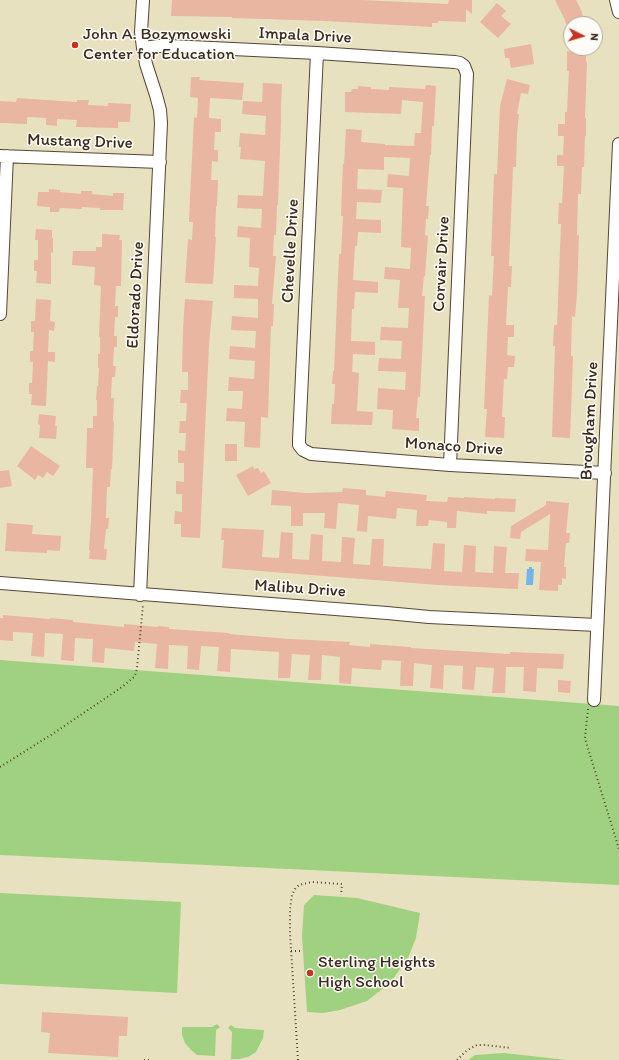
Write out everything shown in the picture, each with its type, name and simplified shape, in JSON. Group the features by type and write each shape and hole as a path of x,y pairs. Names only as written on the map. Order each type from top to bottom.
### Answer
{"street":[{"name":"Eldorado Drive","path":"142,598 161,123 160,110 146,64 143,48 143,0"},
{"path":"616,0 619,12"},
{"name":"Impala Drive","path":"143,48 169,46 317,54 455,62 464,66"},
{"name":"Chevelle Drive","path":"303,450 299,445 299,440 317,54"},
{"name":"Corvair Drive","path":"450,465 467,74 464,66"},
{"name":"Brougham Drive","path":"594,700 619,144"},
{"path":"0,314 4,156"},
{"name":"Mustang Drive","path":"4,156 160,162"},
{"name":"Monaco Drive","path":"303,450 311,454 450,465 605,472"},
{"name":"Malibu Drive","path":"0,583 142,598 387,613 429,617 597,624"}],"path":[{"path":"0,767 134,677 137,668 142,598"},
{"path":"594,700 590,700 589,702 585,738 619,849"},
{"path":"298,1060 290,933 290,909 292,895 295,889 300,885 312,882 342,884 341,895"},
{"path":"291,951 301,950"},
{"path":"457,1060 465,1052 477,1045 511,1048"},
{"path":"144,1060 150,1060"}],"green space":[{"path":"0,660 619,706 619,885 0,855"},
{"path":"0,893 181,902 177,993 0,984"},
{"path":"314,895 357,898 420,913 416,938 408,958 390,983 367,1001 340,1010 323,1013 307,1012 302,936 304,905"},
{"path":"217,1024 220,1027 216,1030 215,1056 197,1055 185,1043 182,1035 182,1027 212,1027"},
{"path":"231,1025 235,1028 264,1030 263,1038 256,1052 248,1057 231,1059 232,1032 228,1028"},
{"path":"504,1053 567,1060 468,1060 475,1055"}],"water":[{"path":"529,567 534,569 533,585 526,585 527,569 529,569"}],"building":[{"path":"172,0 362,0 448,4 449,0 472,0 472,14 466,9 466,22 438,21 438,23 432,23 432,27 232,17 171,16"},
{"path":"555,0 576,0 583,16 563,16"},
{"path":"497,3 506,11 501,16 511,24 498,38 480,22"},
{"path":"531,44 534,64 511,68 509,58 505,58 504,49"},
{"path":"567,56 586,56 586,136 584,167 582,167 581,194 578,194 577,235 579,235 575,317 572,316 571,356 573,356 570,438 552,437 555,346 553,346 554,325 557,325 561,224 558,224 559,203 562,203 564,166 557,166 557,155 563,155 564,136 558,136 558,124 565,124 569,71 567,71"},
{"path":"191,77 200,77 199,80 244,83 242,100 210,98 209,118 221,119 221,132 215,132 214,150 218,150 218,162 212,161 211,180 218,180 213,284 185,283 188,239 192,240 193,222 189,222 190,197 194,117 197,118 198,98 190,97"},
{"path":"507,79 530,85 528,94 521,93 517,114 519,114 516,167 513,167 509,266 512,266 511,287 508,287 506,325 514,325 514,337 508,337 507,355 515,356 514,367 508,367 507,379 504,379 502,417 505,417 504,438 485,437 487,409 484,409 489,295 492,296 494,256 491,256 494,174 497,174 500,106"},
{"path":"263,83 282,84 278,205 273,256 276,256 272,304 274,304 273,326 271,326 268,418 261,417 260,448 244,447 245,422 226,421 227,408 242,409 243,391 228,391 229,377 254,379 255,361 229,359 230,346 255,348 256,331 231,330 232,316 258,318 258,299 234,298 234,285 258,286 259,268 249,267 250,238 237,237 238,226 261,228 262,209 237,208 238,195 263,196 265,161 240,159 241,147 239,147 240,133 265,135 266,116 242,114 243,101 262,102"},
{"path":"426,85 436,86 434,126 432,126 426,206 429,206 425,235 428,236 422,296 425,296 420,397 418,397 416,418 419,418 419,431 392,429 393,410 377,409 378,388 405,390 406,372 378,371 379,358 401,359 402,341 380,340 381,327 408,328 409,308 398,308 400,280 384,279 385,267 410,269 411,248 401,247 403,188 387,187 388,174 409,176 410,158 384,157 384,170 358,169 357,189 382,190 381,203 357,202 356,219 381,220 381,233 358,232 357,246 355,246 353,280 378,282 378,293 355,292 354,309 352,309 351,341 375,342 375,355 353,354 352,372 359,373 357,411 373,412 372,425 331,424 332,404 334,404 335,384 332,384 334,371 339,254 341,254 343,216 341,216 342,186 346,129 362,130 361,142 414,146 415,133 421,133 423,102 402,100 401,114 345,112 345,92 351,92 352,89 358,89 358,86 371,87 371,89 389,90 389,87 425,89"},
{"path":"17,98 77,102 77,100 89,100 88,105 108,106 108,103 131,104 130,122 118,122 118,128 76,127 77,120 57,119 57,126 46,125 46,118 27,117 27,124 0,123 0,101 16,102"},
{"path":"49,189 60,190 60,192 81,194 81,191 92,191 92,194 113,196 113,193 124,193 123,210 100,210 100,208 82,207 82,209 60,208 59,212 50,212 50,207 37,206 38,192 49,192"},
{"path":"36,229 52,230 53,253 51,252 51,284 36,283 37,271 34,271 34,260 38,260 38,240 35,240"},
{"path":"102,234 120,235 119,240 122,240 121,286 116,286 115,306 118,306 118,317 115,317 114,336 117,336 117,347 114,347 113,366 116,366 115,377 112,377 111,398 114,398 114,422 112,469 110,487 107,487 106,518 109,518 108,529 106,529 104,549 107,549 106,560 89,559 93,468 86,468 87,428 93,428 93,416 97,416 96,400 99,368 98,354 100,354 99,337 101,286 94,285 95,267 72,265 73,251 96,251 96,247 102,247"},
{"path":"36,299 51,300 50,321 55,322 54,331 49,330 48,352 55,352 55,362 48,361 46,406 31,405 32,394 29,394 29,383 32,383 33,362 30,362 30,351 33,351 34,332 31,332 31,321 35,321"},
{"path":"185,299 213,301 209,345 200,538 181,537 181,524 174,524 175,511 182,512 182,494 176,494 176,481 184,482 184,463 178,463 178,450 185,451 186,433 179,433 180,421 186,421 187,403 180,403 181,390 188,390 188,372 182,372"},
{"path":"39,414 56,416 56,439 39,438"},
{"path":"225,444 237,444 237,461 225,461"},
{"path":"31,446 60,466 53,476 47,472 43,478 38,475 35,480 17,466"},
{"path":"253,466 254,469 258,468 261,473 264,471 271,483 248,496 236,475"},
{"path":"9,470 12,486 0,488 0,471"},
{"path":"343,488 366,490 366,495 385,497 386,491 427,495 426,501 447,502 448,497 516,499 515,512 487,511 487,514 457,511 456,528 447,528 447,522 429,520 428,526 416,526 417,510 397,508 396,519 368,516 367,532 357,531 359,505 338,503 336,529 324,528 325,513 303,513 303,526 291,526 291,506 271,505 272,490 306,493 342,492"},
{"path":"546,501 569,503 566,533 570,533 569,543 566,543 564,567 566,567 566,579 562,578 562,585 558,585 558,591 539,590 541,562 525,561 526,549 548,550 550,514 521,532 520,539 510,538 511,526 546,505"},
{"path":"7,523 33,525 32,534 61,536 60,551 47,550 47,553 5,551"},
{"path":"222,528 264,530 262,557 279,558 281,532 293,533 292,559 309,560 311,534 323,535 322,561 341,562 342,537 355,538 353,564 370,565 372,539 384,539 383,566 431,569 433,543 445,544 444,571 462,572 464,545 476,546 475,572 493,573 494,546 507,547 505,573 519,573 518,589 438,585 222,568 224,540 221,540"},
{"path":"3,615 73,620 73,622 124,627 124,624 158,626 169,627 169,629 229,634 350,642 349,645 370,647 370,644 510,654 510,652 564,654 563,669 537,668 536,692 523,691 524,667 506,667 505,693 492,693 494,668 476,667 474,690 462,689 463,666 444,665 443,689 430,688 432,665 414,663 413,686 400,686 401,661 382,660 381,670 352,668 351,684 339,683 340,657 322,655 321,680 308,680 310,655 292,654 290,678 278,678 279,652 231,649 230,672 217,671 219,647 201,646 199,670 187,669 188,646 169,645 168,669 155,668 157,644 135,642 134,651 105,648 104,663 92,662 93,639 75,638 74,661 61,660 63,634 45,633 44,657 31,656 33,633 13,632 13,641 0,640 0,618 3,618"},
{"path":"558,680 571,681 570,693 558,692"},
{"path":"42,1012 128,1017 127,1036 119,1036 118,1057 48,1053 50,1033 41,1032"}],"place":[{"name":"John A. Bozymowski Center for Education","path":"75,45"},
{"name":"Sterling Heights High School","path":"310,973"}]}
